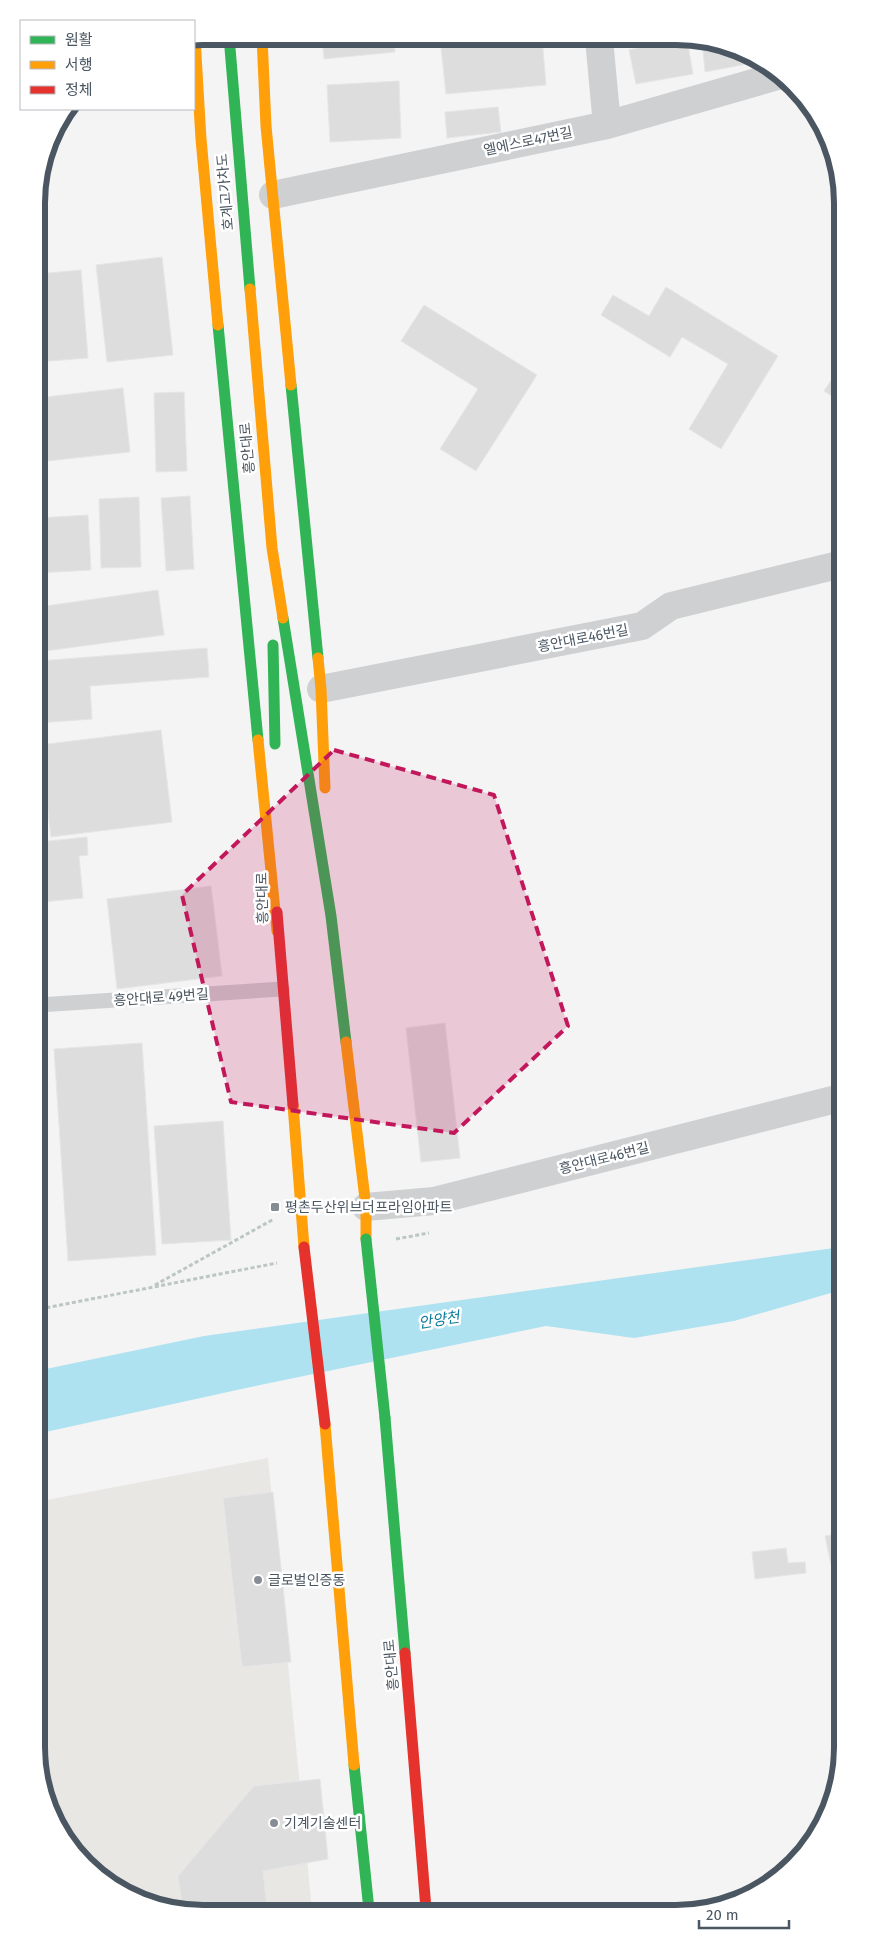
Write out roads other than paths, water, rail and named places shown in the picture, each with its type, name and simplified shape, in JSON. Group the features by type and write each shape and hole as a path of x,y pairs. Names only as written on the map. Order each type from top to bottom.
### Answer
{"main road":[{"path":"196,45 201,139 277,931"},
{"name":"호계고가차도","path":"229,45 253,346"},
{"path":"262,45 266,126 321,689 326,798"},
{"name":"흥안대로","path":"253,346 272,548 331,916 366,1207 366,1239 385,1418 426,1905"},
{"name":"흥안대로","path":"272,548 275,754"},
{"name":"흥안대로","path":"275,794 277,931 304,1247 325,1424 361,1842"},
{"path":"327,818 331,916"},
{"path":"420,1832 431,1905"},
{"path":"361,1842 365,1905"},
{"path":"361,1842 368,1905"}],"street":[{"path":"599,45 608,125"},
{"name":"엘에스로47번길","path":"273,195 608,125 772,78"},
{"name":"흥안대로46번길","path":"321,689 642,626 671,606 834,565"},
{"name":"흥안대로46번길","path":"366,1207 434,1201 834,1100"}],"lane":[{"name":"흥안대로 49번길","path":"45,1005 282,989"}],"water":[{"name":"안양천","path":"834,1248 834,1292 734,1321 634,1338 546,1326 246,1388 45,1432 45,1369 204,1336"}],"place":[{"name":"평촌두산위브더프라임아파트","path":"275,1207"},
{"name":"글로벌인증동","path":"258,1580"},
{"name":"기계기술센터","path":"274,1823"}]}
